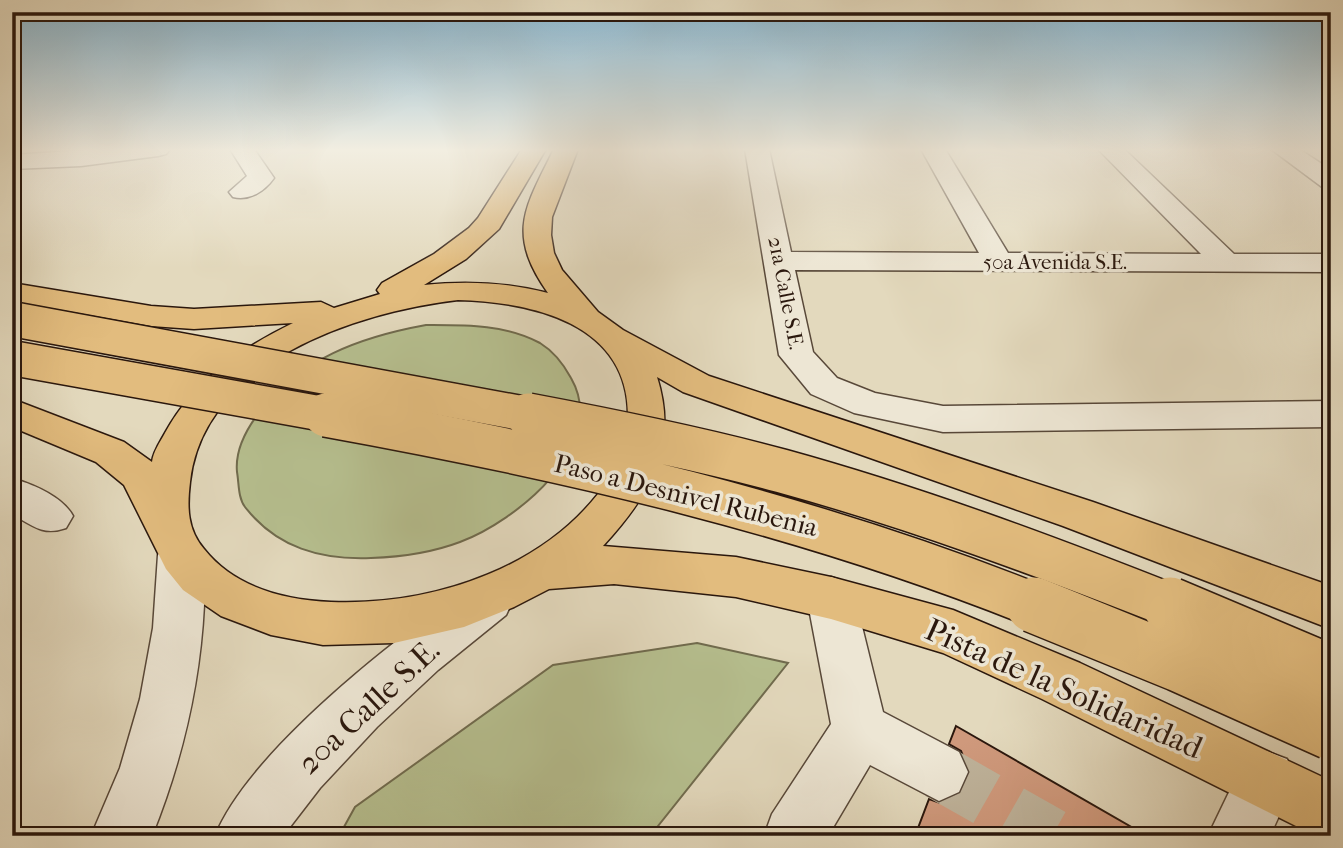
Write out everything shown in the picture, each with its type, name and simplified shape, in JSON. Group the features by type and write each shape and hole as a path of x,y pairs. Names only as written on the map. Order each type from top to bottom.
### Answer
{"main road":[{"path":"179,551 166,511 167,476 180,441 201,408 228,379 296,332 361,307 437,266 489,223 510,189"},
{"path":"12,412 110,452 140,475 179,551 202,579 232,599 269,614 312,623 360,624 409,619 458,607 522,580 580,541 612,509 633,475 646,443 649,412 644,384 631,360 554,282 537,248 536,226 551,189"},
{"path":"12,292 151,316 194,319 290,316 361,307 436,292 480,291 541,300 598,326 696,384 1078,514 1331,608"},
{"name":"Paso a Desnivel Rubenia","path":"12,319 599,428 753,464 912,510 998,541 1171,607 1331,673"},
{"name":"Paso a Desnivel Rubenia","path":"12,358 474,444 653,482 807,524 1093,627 1201,672 1331,732"},
{"name":"Pista de la Solidaridad","path":"522,580 614,565 680,569 736,577 831,598 953,633 1061,681 1331,812"}],"street":[{"path":"242,192 247,189"},
{"name":"21a Calle S.E.","path":"765,189 796,355 824,386 867,404 943,419 1331,414"},
{"path":"956,189 999,262"},
{"path":"1151,189 1227,262"},
{"name":"50a Avenida S.E.","path":"780,261 1317,263"},
{"path":"1317,263 1331,286"},
{"path":"12,494 51,516"},
{"path":"121,836 148,770 170,690 180,628 179,551"},
{"name":"20a Calle S.E.","path":"245,836 302,764 353,710 421,651 522,580"},
{"path":"794,836 860,729 831,598"},
{"path":"860,729 939,772"},
{"path":"1238,836 1266,780"}],"green space":[{"path":"426,325 484,327 513,332 540,343 558,359 571,378 580,404 578,429 568,454 551,478 530,499 482,532 427,552 382,557 335,557 301,549 271,533 245,507 240,495 237,472 242,441 258,414 292,379 333,353 378,336"},
{"path":"697,643 788,663 650,836 339,836 355,807 553,665"}],"building":[{"path":"956,726 1147,836 915,836 929,799 940,803 960,794 970,773 961,751 949,744"}],"tunnel":[{"path":"939,772 1052,836"}]}
